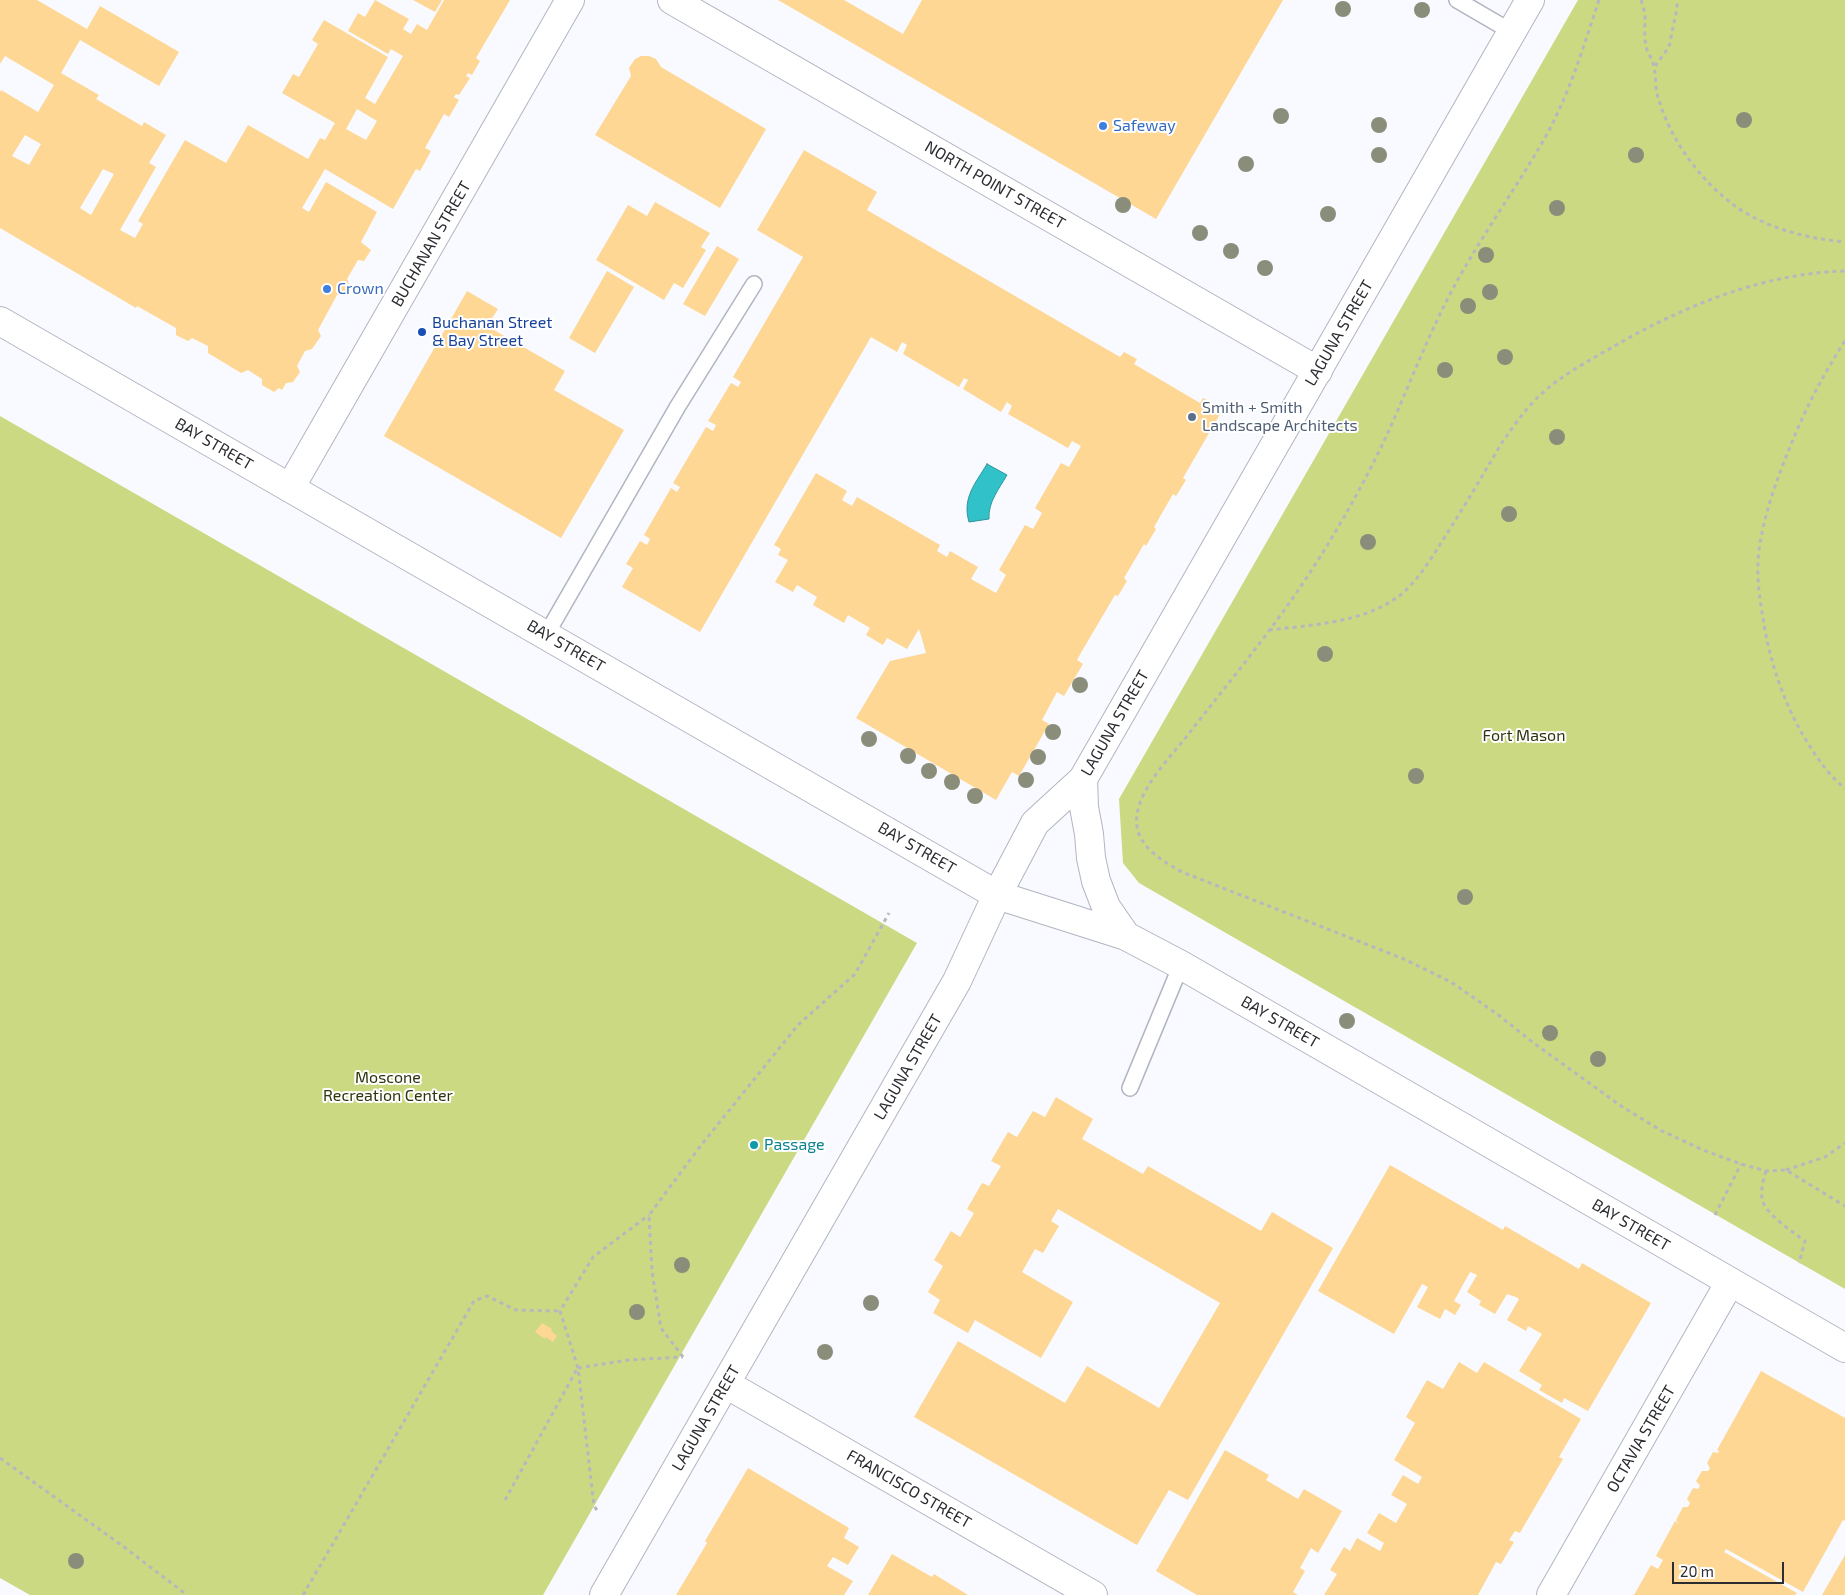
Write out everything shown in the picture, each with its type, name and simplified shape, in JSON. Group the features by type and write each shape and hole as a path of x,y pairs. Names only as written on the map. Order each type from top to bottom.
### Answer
{"street":[{"name":"BUCHANAN STREET","path":"290,488 570,0"},
{"name":"NORTH POINT STREET","path":"672,0 1318,371"},
{"name":"LAGUNA STREET","path":"604,1595 957,981 997,895 1035,823 1083,779 1530,0"},
{"name":"BAY STREET","path":"0,321 997,895 1126,936 1181,965 1845,1348"},
{"path":"1083,779 1090,858 1096,880 1106,907 1126,936"},
{"name":"OCTAVIA STREET","path":"1551,1595 1730,1282"},
{"name":"FRANCISCO STREET","path":"726,1384 1093,1595"}],"lane":[{"path":"1457,0 1512,32"},
{"path":"546,634 678,406 754,284"},
{"path":"1130,1088 1181,965"}],"path":[{"path":"1599,0 1571,85 1548,133 1491,224 1442,309 1364,483 1310,573 1245,662 1149,783 1138,808 1137,827 1144,846 1158,858 1182,872 1404,959 1451,982 1498,1014 1535,1044 1621,1106 1662,1131 1704,1150 1766,1171 1786,1170 1825,1157 1845,1143"},
{"path":"1641,0 1645,16 1646,45 1654,67 1656,92 1667,123 1678,143 1704,177 1728,200 1753,217 1790,232 1822,240 1845,242"},
{"path":"1654,67 1669,47 1677,0"},
{"path":"1268,630 1307,626 1364,614 1382,607 1400,596 1427,564 1505,438 1520,418 1536,399 1583,363 1635,334 1731,292 1796,276 1845,271"},
{"path":"1845,341 1817,387 1799,423 1773,492 1764,524 1759,553 1758,591 1766,640 1778,684 1797,726 1823,766 1845,789"},
{"path":"597,1510 594,1506 578,1368 560,1311 593,1257 649,1215 702,1144 798,1025 855,974 889,913"},
{"path":"1715,1215 1741,1164"},
{"path":"1786,1170 1845,1206"},
{"path":"1766,1171 1762,1187 1762,1201 1772,1214 1805,1241 1799,1263"},
{"path":"578,1368 628,1360 683,1357 661,1328 652,1272 649,1215"},
{"path":"303,1595 474,1301 487,1296 516,1310 560,1311"},
{"path":"505,1500 578,1368"},
{"path":"0,1458 124,1546 187,1595"}],"green space":[{"name":"Fort Mason","path":"1578,0 1845,0 1845,1289 1139,883 1123,863 1119,799"},
{"name":"Moscone Recreation Center","path":"0,416 917,943 543,1595 30,1595 0,1578"}],"water":[{"path":"987,464 1007,475 992,501 989,519 969,522 967,513 968,498"}],"building":[{"path":"0,0 37,0 87,29 100,6 179,52 159,86 80,40 61,73 99,95 96,99 142,126 144,122 166,135 149,163 156,167 120,230 135,238 143,224 138,221 185,140 226,163 248,125 308,159 320,138 325,140 335,123 282,93 293,74 299,77 318,44 312,40 324,20 388,57 365,98 375,104 403,56 391,49 388,54 348,31 358,13 365,17 375,0 409,19 403,29 411,34 417,24 427,30 444,0 510,0 476,58 480,61 472,75 468,73 466,76 470,78 459,95 456,94 454,97 459,100 449,117 444,114 425,148 431,151 420,171 416,169 393,209 325,169 302,208 309,212 326,182 377,212 361,242 371,250 364,261 358,260 347,279 349,284 343,295 337,295 318,330 321,336 312,349 305,351 297,366 300,372 293,382 286,383 282,390 279,388 274,392 262,385 262,379 248,370 241,373 208,353 208,346 192,338 188,341 176,335 176,328 137,306 136,308 0,228 0,92 1,90 38,112 54,85 5,56 0,64","holes":["357,109 377,121 366,140 346,129","25,135 41,144 29,165 12,156","103,169 114,174 91,215 80,208"]},
{"path":"413,0 442,0 435,12"},
{"name":"Safeway","path":"778,0 844,0 903,34 922,0 1283,0 1156,219"},
{"path":"641,56 649,56 656,59 661,67 766,129 720,208 595,135 631,76 629,68 635,59"},
{"path":"804,150 877,192 867,210 1120,357 1124,352 1137,359 1134,364 1200,403 1203,398 1223,409 1183,478 1186,480 1176,496 1173,494 1154,527 1156,529 1146,546 1144,544 1124,578 1127,581 1118,596 1115,595 1077,660 1083,664 1064,696 1057,692 1042,720 1049,724 1019,776 1012,772 996,800 856,718 890,661 926,653 919,629 907,649 887,638 883,645 866,635 870,628 848,615 844,623 813,605 817,597 797,585 793,592 775,582 788,560 778,555 781,549 774,545 816,473 847,491 842,500 852,506 857,497 940,545 937,551 947,557 950,551 978,567 971,579 996,593 1006,575 999,570 1025,525 1033,529 1042,513 1035,508 1061,463 1069,467 1081,446 1072,441 1068,448 1008,414 1012,406 1007,402 1001,412 963,389 968,380 964,378 959,387 903,354 907,345 902,342 897,352 871,337 700,632 622,587 633,568 626,564 640,541 647,545 650,539 644,535 671,488 677,492 680,487 673,483 706,427 713,431 716,425 708,421 731,383 738,387 741,382 733,377 803,257 757,230"},
{"path":"655,202 710,233 701,247 706,250 683,288 674,283 664,300 596,260 628,205 647,216"},
{"path":"717,246 739,259 705,316 683,304"},
{"path":"607,271 634,287 595,353 569,338"},
{"path":"467,291 498,309 487,326 565,371 554,390 624,430 561,538 384,436"},
{"path":"1056,1097 1093,1119 1082,1139 1143,1174 1148,1166 1261,1231 1272,1212 1333,1248 1188,1500 1169,1490 1137,1545 914,1417 958,1341 1065,1403 1087,1366 1159,1408 1220,1303 1058,1209 1051,1221 1059,1226 1043,1253 1035,1249 1022,1272 1073,1302 1041,1358 975,1320 968,1333 933,1313 940,1300 928,1292 943,1266 934,1260 951,1231 960,1237 974,1213 967,1209 982,1183 989,1186 1001,1166 991,1161 1008,1132 1017,1137 1033,1111 1045,1117"},
{"path":"1390,1165 1503,1230 1505,1226 1579,1269 1582,1263 1651,1303 1588,1411 1564,1398 1562,1403 1539,1390 1542,1385 1519,1371 1542,1334 1528,1326 1526,1331 1507,1320 1519,1299 1516,1297 1507,1294 1495,1314 1479,1305 1481,1301 1467,1292 1477,1275 1470,1272 1454,1301 1461,1305 1455,1315 1445,1309 1440,1319 1417,1307 1428,1287 1422,1284 1394,1334 1318,1291"},
{"path":"542,1323 552,1329 551,1331 557,1336 553,1342 535,1332"},
{"path":"1459,1362 1477,1373 1484,1362 1581,1419 1559,1457 1563,1459 1520,1533 1515,1531 1509,1540 1514,1542 1501,1564 1496,1562 1478,1595 1324,1595 1337,1574 1330,1570 1344,1547 1350,1551 1357,1538 1380,1551 1384,1543 1367,1533 1379,1513 1396,1523 1407,1504 1391,1495 1403,1475 1418,1484 1422,1477 1394,1460 1415,1423 1406,1417 1427,1380 1443,1389"},
{"path":"1761,1371 1845,1418 1845,1521 1843,1520 1803,1592 1726,1549 1724,1552 1797,1593 1795,1595 1634,1595 1651,1565 1658,1569 1663,1560 1656,1556 1675,1521 1679,1524 1676,1520 1683,1507 1688,1507 1690,1503 1687,1499 1693,1488 1698,1489 1700,1486 1696,1481 1702,1471 1708,1471 1710,1468 1707,1463 1713,1452 1718,1453 1719,1451 1717,1450"},
{"path":"1225,1450 1269,1475 1266,1480 1298,1499 1304,1489 1342,1511 1318,1553 1311,1548 1300,1568 1305,1571 1293,1592 1298,1595 1197,1595 1156,1571"},
{"path":"748,1468 849,1528 844,1538 859,1547 848,1565 833,1557 827,1566 853,1581 844,1595 676,1595"},
{"path":"892,1554 932,1577 934,1574 968,1595 868,1595"},
{"path":"1845,1555 1845,1595 1822,1595"}],"place":[{"name":"Safeway","path":"1103,126"},
{"name":"Crown","path":"327,289"},
{"name":"Buchanan Street & Bay Street","path":"422,332"},
{"name":"Smith + Smith Landscape Architects","path":"1192,417"},
{"name":"Passage","path":"754,1145"}]}
